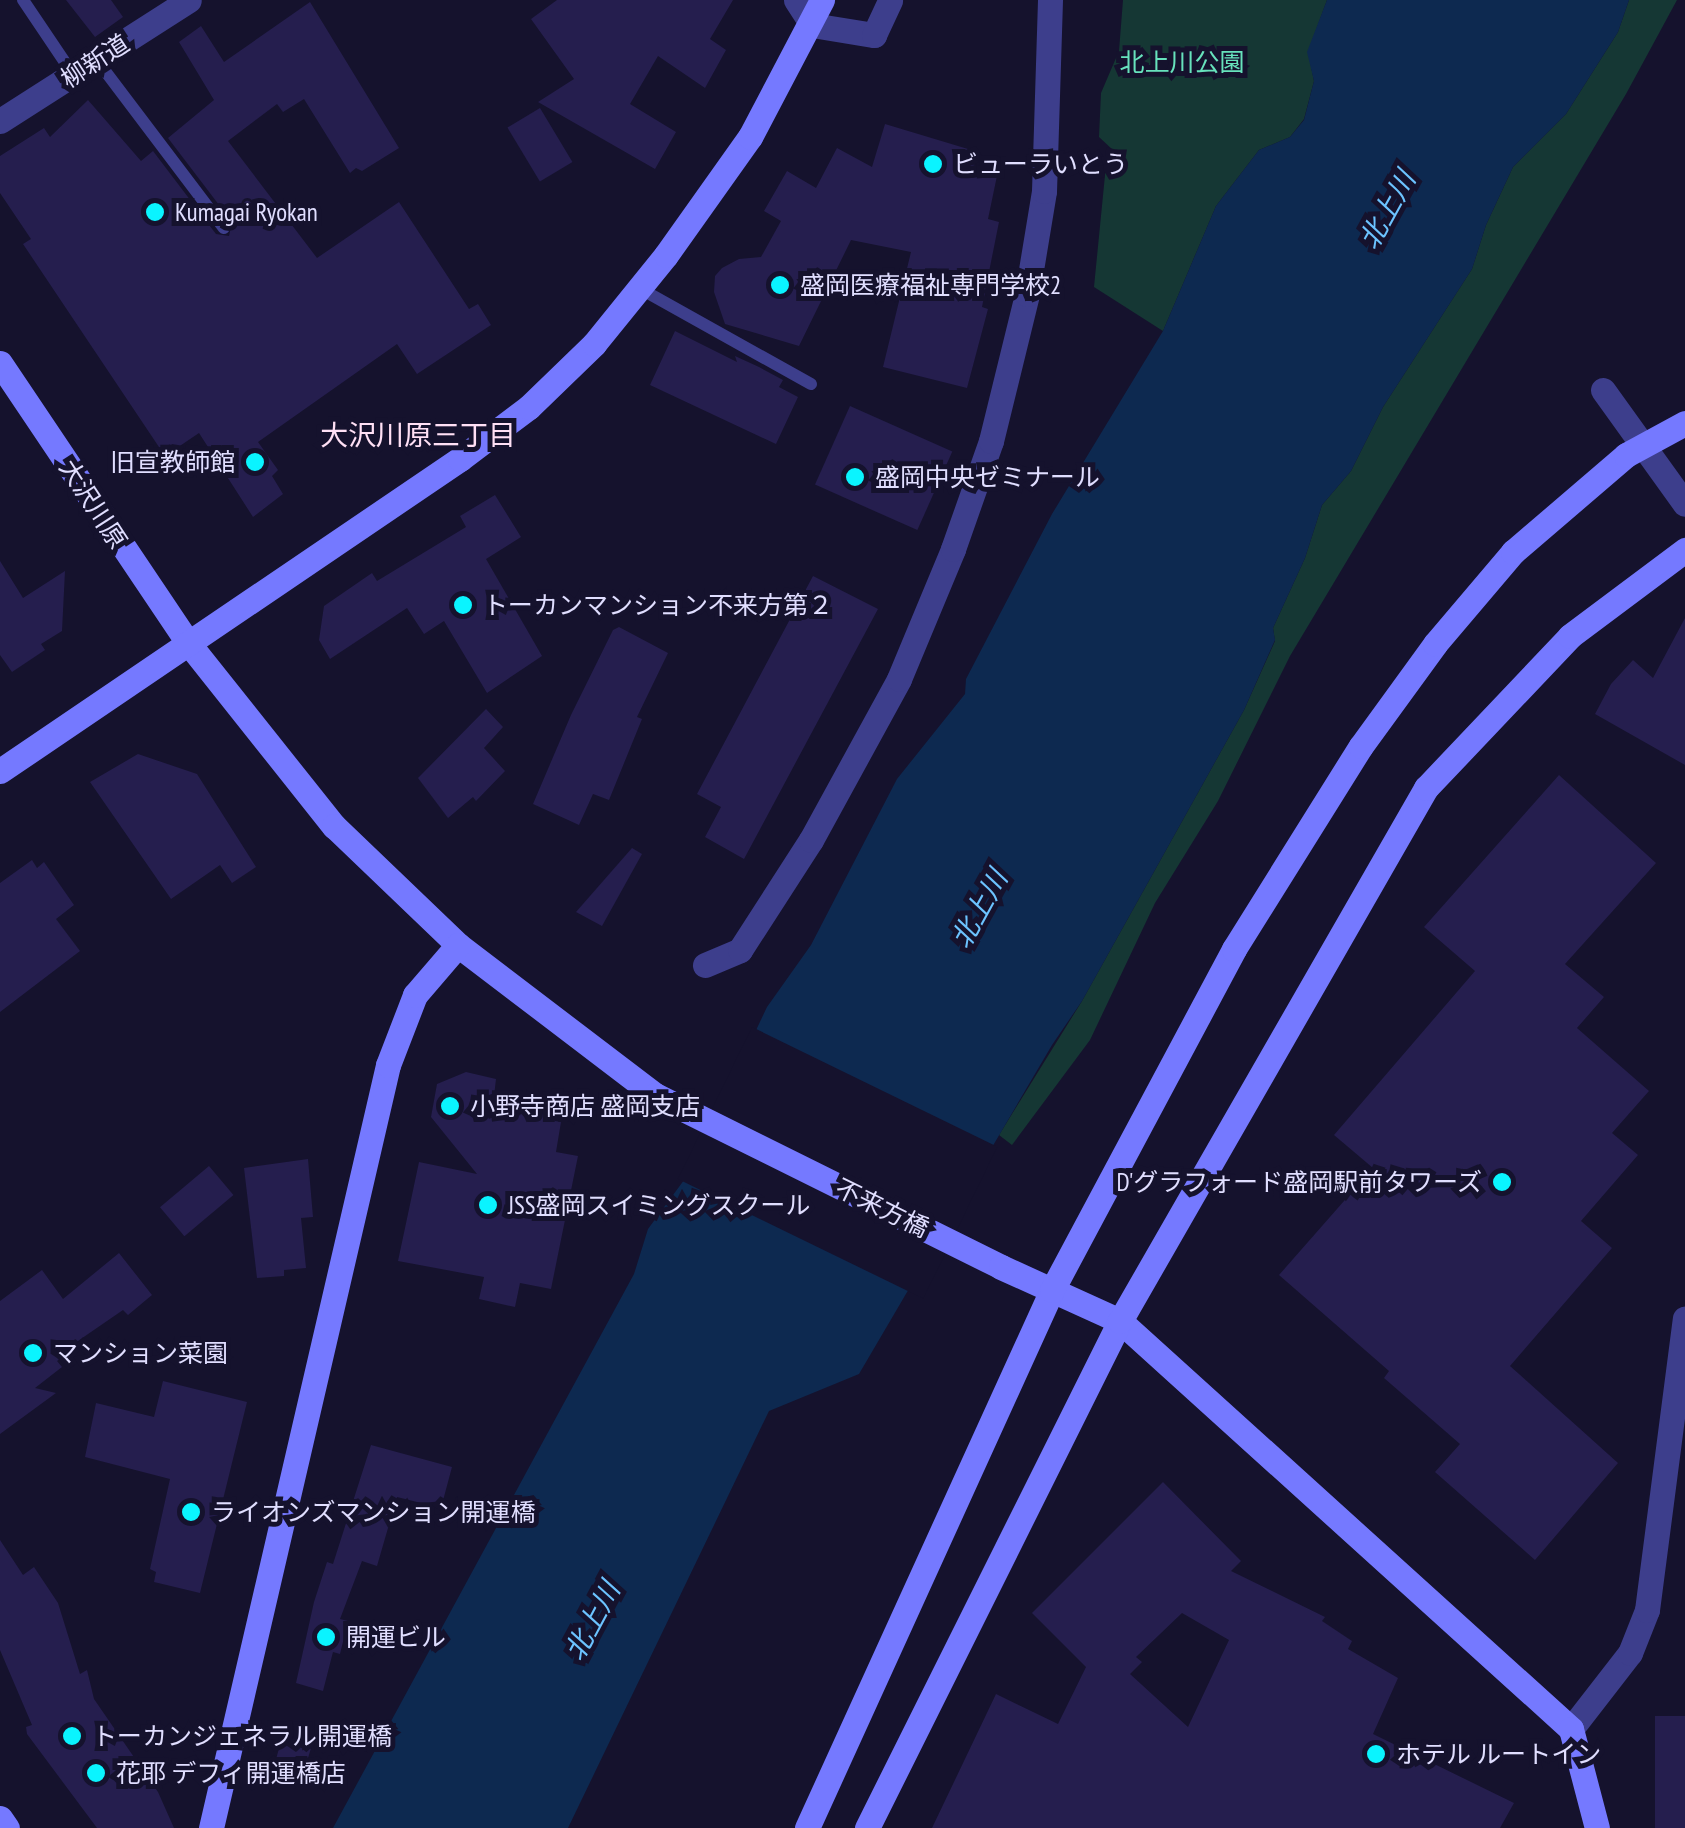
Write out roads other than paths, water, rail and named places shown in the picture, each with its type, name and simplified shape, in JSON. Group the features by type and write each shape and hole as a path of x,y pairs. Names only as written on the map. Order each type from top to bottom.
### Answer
{"street":[{"name":"柳新道","path":"0,121 189,0"},
{"path":"796,0 812,25 874,34 890,0"},
{"path":"0,771 529,407 594,344 750,137 822,0"},
{"path":"705,965 740,950 811,840 899,679 992,441 1028,294 1044,191 1050,0"},
{"name":"大沢川原","path":"0,363 189,644 334,826 458,945"},
{"path":"1604,390 1685,504"},
{"path":"807,1828 1052,1290 1234,948 1361,746 1434,644 1513,552 1626,455 1685,423"},
{"path":"867,1828 1120,1321 1306,990 1426,788 1570,636 1685,550"},
{"path":"211,1828 388,1065 416,995 458,945"},
{"name":"不来方橋","path":"458,945 654,1094 1001,1267 1120,1321 1571,1729"},
{"path":"1597,1828 1571,1729 1630,1654 1647,1610 1685,1318"},
{"path":"0,1818 7,1828"}],"lane":[{"path":"23,0 74,74"},
{"path":"96,60 224,228"},
{"path":"639,288 811,384"}],"water":[{"name":"北上川","path":"1327,0 1629,0 1618,32 1566,114 1513,167 1486,225 1472,269 1383,407 1351,471 1322,505 1305,558 1273,628 1275,640 1244,710 1082,1001 1052,1045 859,1374 769,1411 568,1828 333,1828 634,1274 648,1229 687,1176 767,1007 811,945 897,779 965,694 966,679 1052,514 1163,331 1216,206 1259,150 1290,137 1304,120 1314,81 1307,52"}],"place":[{"name":"ビューラいとう","path":"933,164"},
{"name":"Kumagai Ryokan","path":"155,212"},
{"name":"盛岡医療福祉専門学校2","path":"780,285"},
{"name":"旧宣教師館","path":"255,462"},
{"name":"盛岡中央ゼミナール","path":"855,477"},
{"name":"トーカンマンション不来方第２","path":"463,605"},
{"name":"小野寺商店 盛岡支店","path":"450,1106"},
{"name":"D'グラフォード盛岡駅前タワーズ","path":"1502,1182"},
{"name":"JSS盛岡スイミングスクール","path":"488,1205"},
{"name":"マンション菜園","path":"33,1353"},
{"name":"ライオンズマンション開運橋","path":"191,1512"},
{"name":"開運ビル","path":"326,1637"},
{"name":"トーカンジェネラル開運橋","path":"72,1736"},
{"name":"ホテル ルートイン","path":"1376,1754"},
{"name":"花耶 デフィ開運橋店","path":"96,1773"}],"district":[{"name":"大沢川原三丁目","path":"418,435"}],"park label":[{"name":"北上川公園","path":"1182,62"}]}
